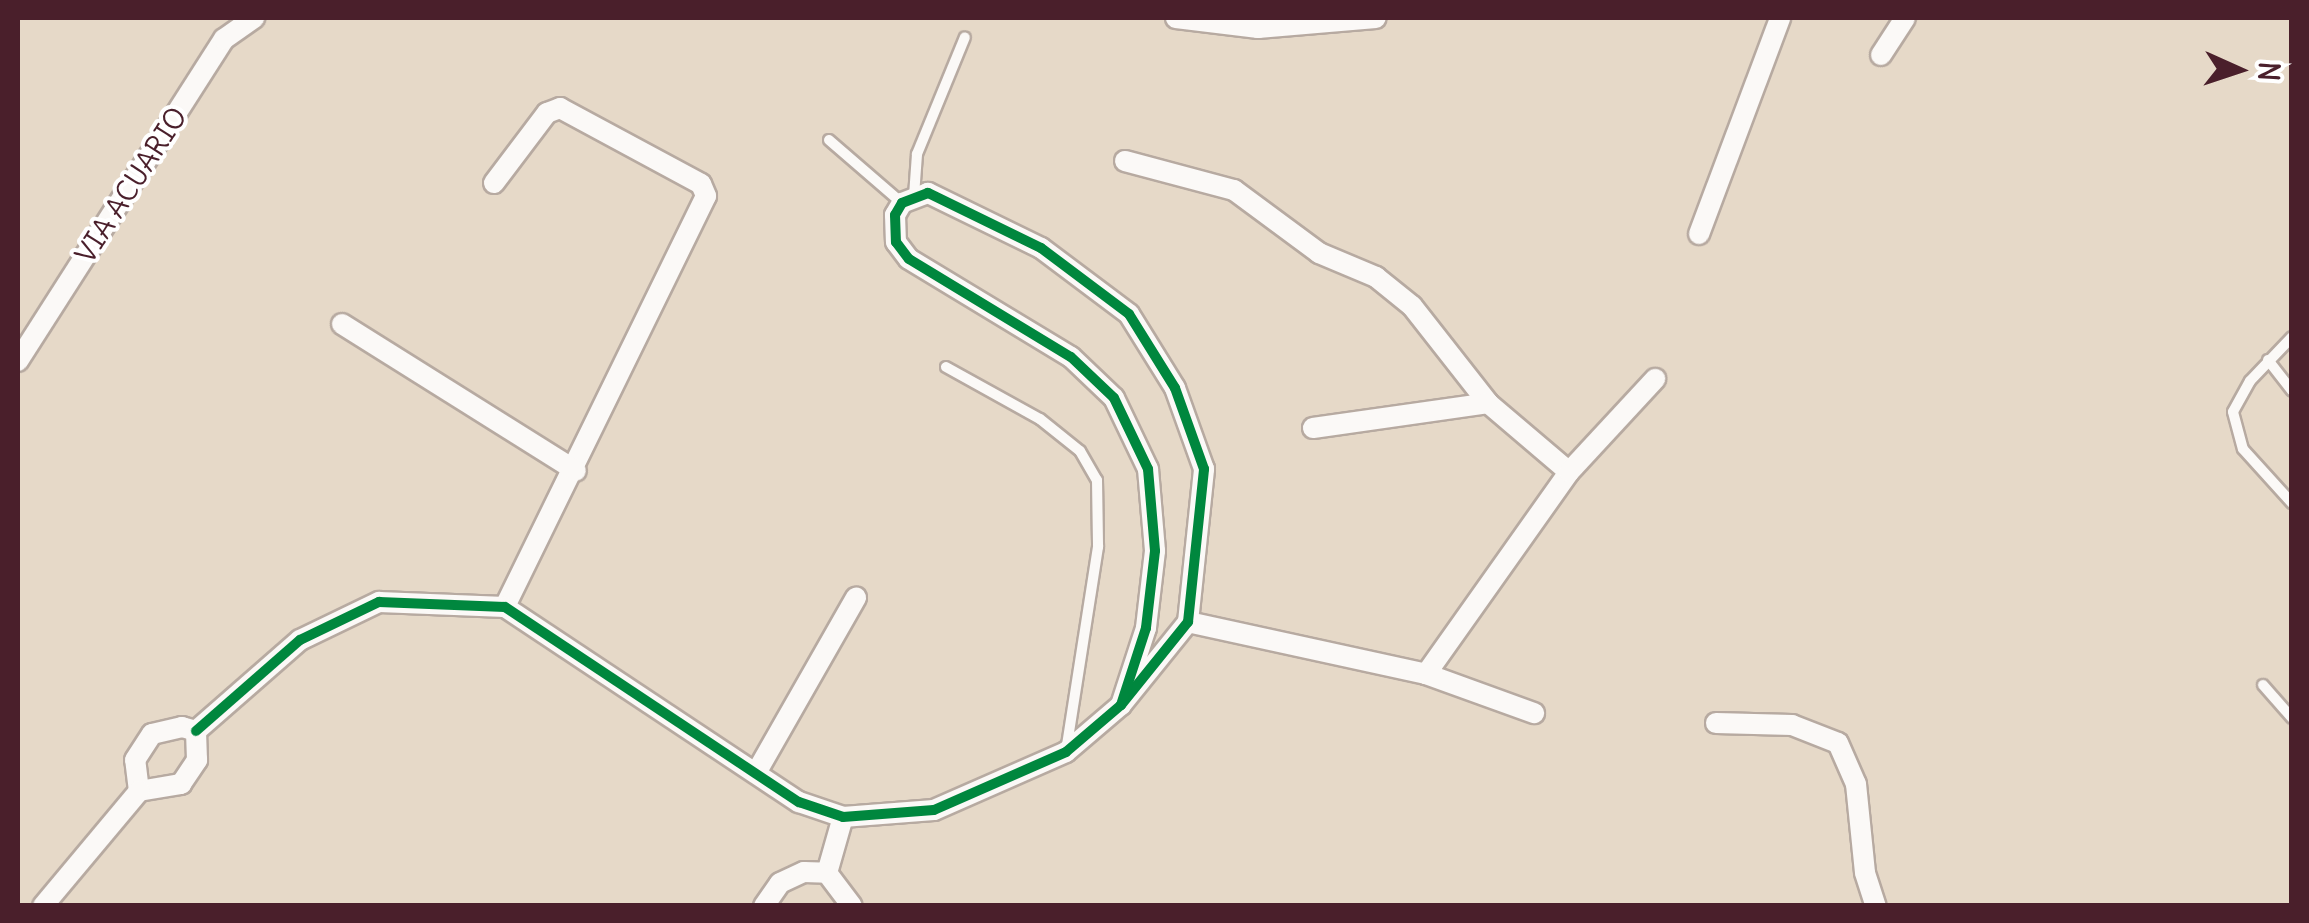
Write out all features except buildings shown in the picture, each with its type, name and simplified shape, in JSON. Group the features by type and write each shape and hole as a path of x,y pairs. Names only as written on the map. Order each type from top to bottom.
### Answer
{"street":[{"name":"VIA ACUARIO","path":"18,361 224,39 254,18"},
{"path":"1176,18 1258,28 1376,18"},
{"path":"1698,234 1780,18"},
{"path":"1882,55 1905,18"},
{"path":"494,182 547,114 560,108 702,184 706,196 576,471 505,607"},
{"path":"1125,162 1234,190 1319,253 1376,277 1412,306 1488,403 1569,472"},
{"path":"140,791 134,776 141,746 166,728 196,732 300,640 380,602 505,607 800,802 843,817 934,810 1066,752 1121,705 1188,622 1204,469 1176,388 1130,314 1041,248 928,193 908,199 896,242 909,258 1071,357 1114,398 1148,469 1155,551 1146,628 1121,705"},
{"path":"342,324 576,471"},
{"path":"1426,674 1569,472 1655,378"},
{"path":"1312,428 1488,403"},
{"path":"756,773 856,598"},
{"path":"1188,622 1426,674 1534,712"},
{"path":"1716,723 1792,726 1838,743 1856,784 1866,873 1876,906"},
{"path":"43,906 140,791 181,784 197,760 196,732"},
{"path":"828,873 843,817"},
{"path":"764,906 780,883 804,872 828,873"},
{"path":"828,873 852,906"}],"lane":[{"path":"829,140 908,199 917,154 965,36"},
{"path":"2292,337 2236,399 2235,425 2243,449 2292,503"},
{"path":"2268,360 2292,391"},
{"path":"946,367 1040,418 1080,451 1097,480 1098,547 1066,752"},
{"path":"2263,685 2292,718"}],"cycle path":[{"path":"196,731 300,640 379,602 505,607 799,802 843,817 934,810 1066,752 1121,705 1188,622 1204,469 1175,388 1129,314 1041,248 928,193 902,203 895,215 896,242 909,259 1071,357 1114,398 1148,469 1155,551 1146,628 1121,705"}]}
